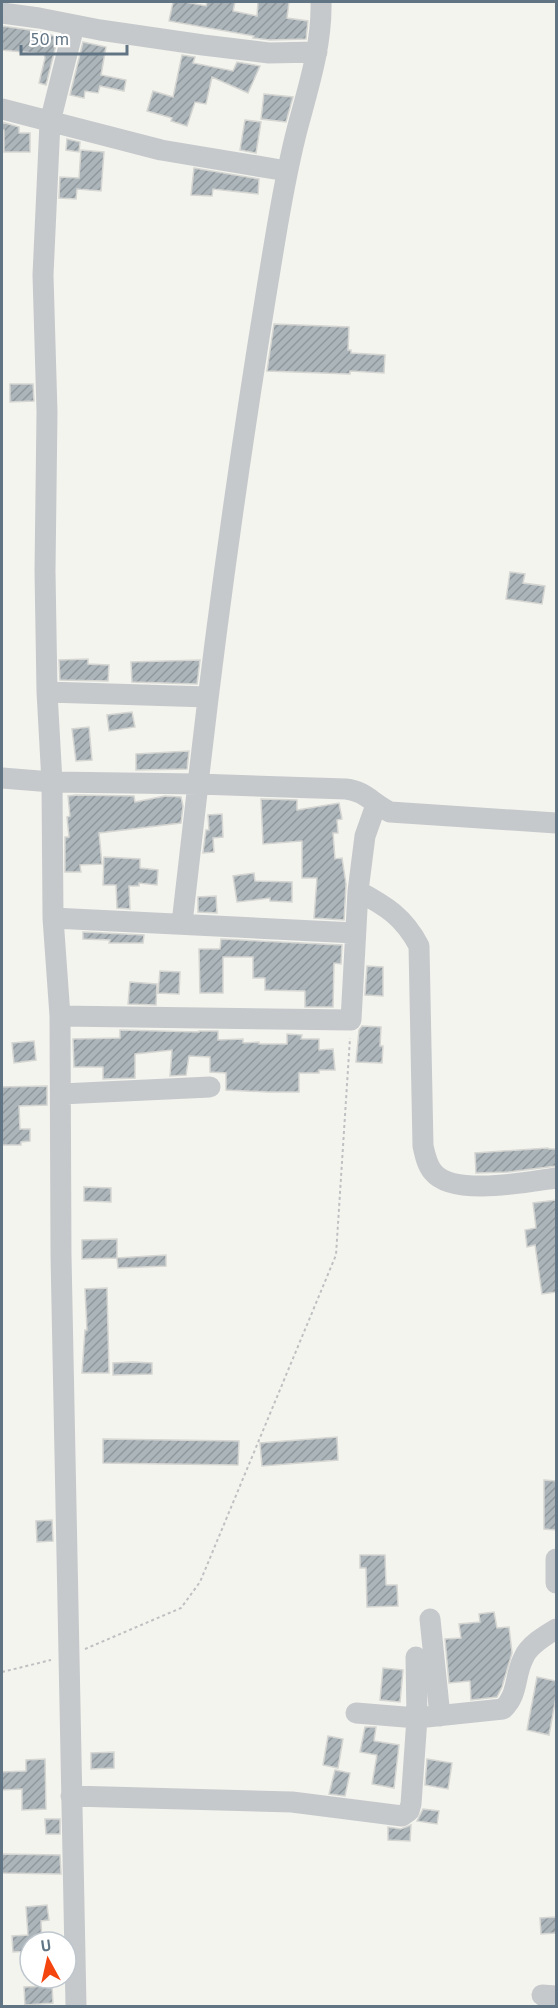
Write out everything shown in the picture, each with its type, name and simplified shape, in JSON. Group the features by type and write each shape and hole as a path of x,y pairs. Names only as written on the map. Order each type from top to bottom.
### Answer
{"street":[{"path":"182,923 208,697 254,364 286,171 322,26 321,2"},
{"path":"2,13 74,26 269,53 317,52"},
{"path":"74,26 50,122 43,274 47,412 46,692 52,782 53,918 60,1016 61,1255 76,2007"},
{"path":"2,109 161,150 286,171"},
{"path":"46,692 208,697"},
{"path":"2,778 52,782 198,784 352,790 359,791 383,808 422,815 556,823"},
{"path":"60,1016 351,1020 358,891 365,836 383,808"},
{"path":"358,891 388,907 412,933 419,946 423,1146 426,1160 433,1172 442,1180 454,1184 479,1186 556,1178"},
{"path":"53,918 355,933"},
{"path":"61,1094 210,1087"},
{"path":"556,1559 556,1583"},
{"path":"430,1619 440,1716"},
{"path":"356,1713 417,1718 503,1710 511,1702 515,1693 524,1656 545,1635 556,1629"},
{"path":"71,1796 292,1802 402,1816 409,1811 411,1804 417,1718 416,1657"}],"path":[{"path":"2,1672 68,1656 181,1608 200,1582 336,1255 351,1020"}],"building":[{"path":"173,2 206,6 207,2 235,2 233,11 257,16 258,2 289,2 287,18 308,21 306,39 253,38 254,36 169,21"},
{"path":"2,26 37,31 58,37 46,85 39,83 44,54 2,50"},
{"path":"83,42 106,47 101,75 126,80 124,91 100,86 98,93 85,91 84,98 70,95"},
{"path":"182,55 195,57 193,63 233,71 237,62 260,66 248,93 212,77 206,104 195,102 187,126 171,121 172,118 147,111 153,91 173,97"},
{"path":"264,94 293,97 286,122 261,119"},
{"path":"245,120 261,122 256,153 240,150"},
{"path":"2,122 19,127 19,133 30,133 30,152 4,152"},
{"path":"67,139 80,142 79,152 66,150"},
{"path":"81,150 104,152 101,191 77,189 76,199 59,198 60,177 79,178"},
{"path":"194,168 259,179 258,194 213,189 212,196 191,195"},
{"path":"274,324 349,327 348,350 351,350 351,353 385,355 384,373 267,371"},
{"path":"10,384 33,384 34,401 10,402"},
{"path":"510,572 525,574 523,583 545,586 542,604 506,599"},
{"path":"88,659 88,664 109,665 108,681 60,680 59,660"},
{"path":"200,660 197,684 132,682 131,662"},
{"path":"132,712 135,727 109,731 107,715"},
{"path":"89,727 92,760 76,761 72,729"},
{"path":"189,751 187,769 136,770 136,754"},
{"path":"68,796 134,796 135,802 165,796 181,797 183,806 181,823 99,833 102,864 80,865 81,872 65,872 65,837 69,837 67,817 70,816"},
{"path":"261,799 297,800 297,810 339,803 342,819 337,820 338,833 333,833 335,859 342,858 346,884 344,920 314,918 317,878 302,878 302,841 263,844"},
{"path":"222,814 223,837 213,838 214,852 203,853 206,830 209,830 208,815"},
{"path":"104,857 140,859 140,868 158,870 157,885 139,883 139,886 129,886 130,909 117,908 116,885 103,885"},
{"path":"254,873 255,881 292,882 292,902 270,901 270,898 237,902 233,876"},
{"path":"216,896 217,913 198,912 198,897"},
{"path":"83,932 144,935 143,943 109,943 110,940 83,939"},
{"path":"221,939 342,945 341,964 334,963 333,1007 305,1007 305,991 265,990 265,978 253,978 253,957 223,957 223,993 200,993 199,949 220,949"},
{"path":"367,966 383,967 383,996 365,995"},
{"path":"160,971 180,972 179,994 158,993"},
{"path":"130,982 157,984 156,1005 128,1004"},
{"path":"362,1026 381,1027 382,1063 356,1062 359,1030"},
{"path":"120,1030 218,1031 218,1040 243,1039 243,1043 259,1042 259,1044 287,1044 287,1034 302,1035 301,1039 319,1039 319,1050 333,1049 335,1070 299,1073 299,1092 268,1092 226,1090 226,1073 210,1072 210,1057 189,1056 186,1075 170,1076 172,1050 135,1054 135,1078 103,1079 103,1067 74,1067 73,1039 120,1038"},
{"path":"34,1041 36,1060 14,1063 12,1043"},
{"path":"47,1086 47,1105 19,1106 20,1129 30,1129 30,1141 21,1142 21,1145 2,1145 2,1087"},
{"path":"556,1149 556,1166 476,1173 475,1153"},
{"path":"84,1187 111,1188 111,1202 84,1201"},
{"path":"556,1200 556,1292 542,1294 535,1245 527,1247 525,1230 536,1228 533,1203"},
{"path":"117,1239 117,1258 82,1259 82,1240"},
{"path":"166,1255 166,1266 118,1268 117,1258"},
{"path":"107,1288 109,1373 82,1373 85,1330 87,1330 85,1289"},
{"path":"113,1363 152,1363 152,1374 113,1375"},
{"path":"337,1437 338,1460 262,1466 260,1443"},
{"path":"103,1439 239,1441 238,1465 103,1463"},
{"path":"544,1480 556,1481 556,1530 544,1529"},
{"path":"52,1520 53,1541 37,1542 36,1521"},
{"path":"360,1555 385,1555 386,1585 397,1585 398,1606 367,1607 366,1568 360,1568"},
{"path":"494,1612 497,1628 509,1627 512,1653 497,1697 471,1700 470,1681 449,1683 445,1639 461,1638 459,1624 480,1622 479,1614"},
{"path":"383,1668 403,1670 400,1702 380,1700"},
{"path":"537,1677 556,1681 556,1697 549,1735 527,1730"},
{"path":"365,1727 376,1727 374,1741 399,1745 394,1788 372,1784 377,1755 360,1752"},
{"path":"328,1736 343,1739 338,1768 323,1765"},
{"path":"114,1752 114,1768 91,1769 91,1753"},
{"path":"45,1759 46,1809 22,1810 22,1789 2,1790 2,1772 26,1771 26,1760"},
{"path":"427,1759 452,1763 448,1789 425,1785"},
{"path":"335,1770 350,1773 345,1796 329,1794"},
{"path":"423,1809 439,1811 437,1824 417,1821"},
{"path":"45,1819 60,1819 60,1834 46,1834"},
{"path":"411,1825 410,1841 388,1840 388,1827 401,1829"},
{"path":"2,1854 60,1855 61,1874 2,1873"},
{"path":"47,1905 49,1920 41,1921 41,1930 28,1930 26,1907"},
{"path":"556,1917 556,1933 541,1934 540,1918"},
{"path":"12,1936 18,1936 18,1952 13,1952"},
{"path":"24,1990 52,1990 53,2003 25,2005"}]}
